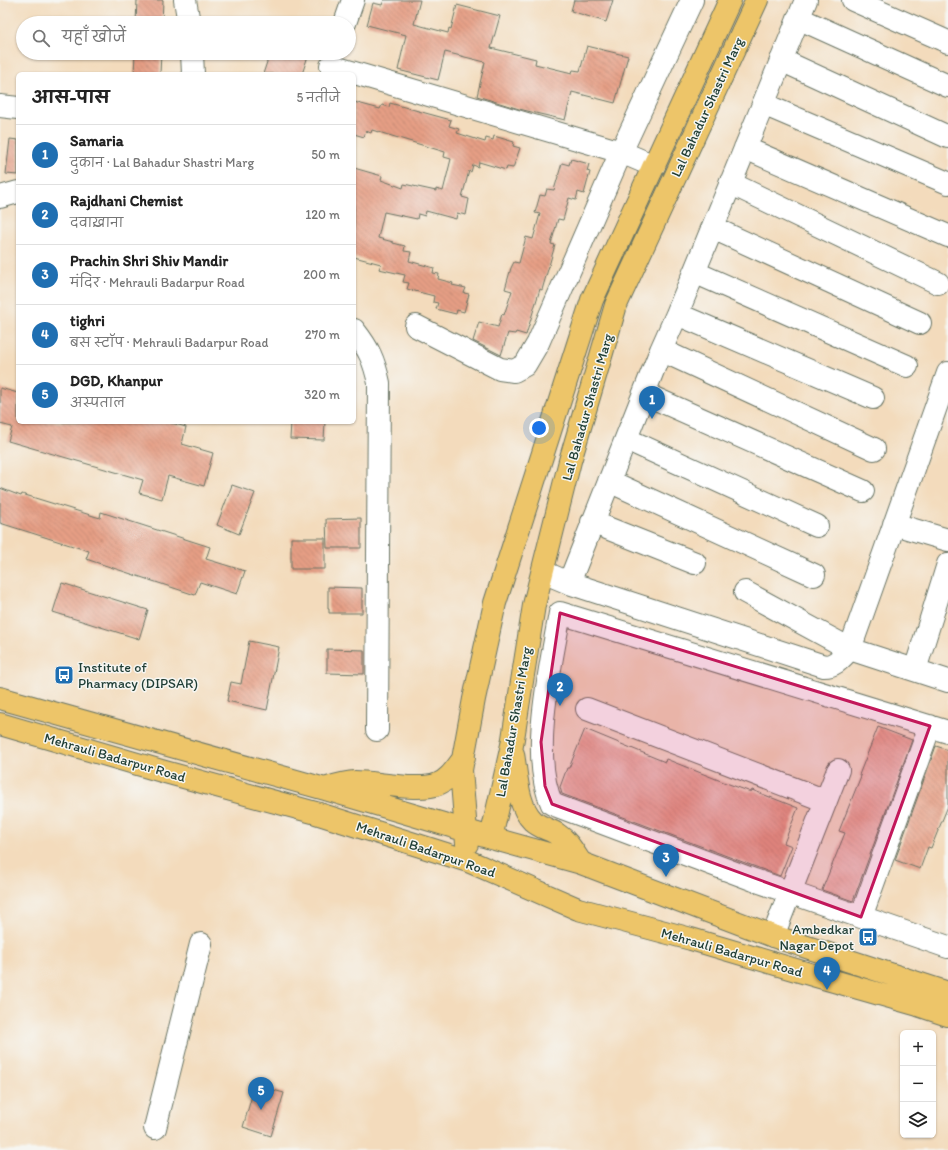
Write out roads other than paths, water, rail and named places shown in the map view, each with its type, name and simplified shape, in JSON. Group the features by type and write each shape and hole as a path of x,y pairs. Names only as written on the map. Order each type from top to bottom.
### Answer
{"main road":[{"name":"Lal Bahadur Shastri Marg","path":"468,861 461,770 474,699 495,603 592,300 730,0"},
{"name":"Lal Bahadur Shastri Marg","path":"491,838 512,745 534,605 543,572 546,552 570,461 616,306 757,0"},
{"name":"Mehrauli Badarpur Road","path":"0,698 325,789 466,831 581,862 773,936 948,993"},
{"name":"Mehrauli Badarpur Road","path":"0,724 165,772 316,813 468,861 578,909 691,939 948,1015"},
{"path":"512,745 521,801 527,813 533,821 542,828 556,833 564,840 581,862"},
{"path":"325,789 354,782 417,787 432,786 439,784 450,776 464,758"},
{"path":"468,861 491,838"}],"street":[{"path":"185,0 188,16"},
{"path":"347,16 353,0"},
{"path":"416,326 500,369 514,371 525,365 538,343 621,152 692,0"},
{"path":"853,0 948,42"},
{"path":"569,583 592,522 645,394 661,350 802,9 948,86"},
{"path":"192,60 193,72"},
{"path":"781,60 948,137"},
{"path":"330,64 621,152 654,166"},
{"path":"763,104 948,183"},
{"path":"0,106 16,108"},
{"path":"745,148 948,236"},
{"path":"730,183 938,283"},
{"path":"0,197 16,193"},
{"path":"712,228 920,323"},
{"path":"694,272 906,366"},
{"path":"677,314 873,398"},
{"path":"356,332 366,345 375,365 379,383 377,730"},
{"path":"661,350 874,449"},
{"path":"543,572 569,583 824,666 830,666 840,660 850,649 894,524 946,386"},
{"path":"645,394 863,491"},
{"path":"626,439 817,526"},
{"path":"609,481 814,575"},
{"path":"592,522 695,563"},
{"path":"894,524 948,540"},
{"path":"915,670 943,599 948,564"},
{"path":"746,592 850,649 948,681"},
{"path":"861,917 939,729 560,613 546,694 541,742 545,786 552,804 790,892 861,917 948,946"},
{"path":"588,709 826,801"},
{"path":"773,936 838,770"},
{"path":"154,1128 201,944"}],"place":[{"name":"Samaria","path":"652,419"},
{"name":"Institute of Pharmacy (DIPSAR)","path":"64,675"},
{"name":"Rajdhani Chemist","path":"560,706"},
{"name":"Prachin Shri Shiv Mandir","path":"666,877"},
{"name":"Ambedkar Nagar Depot","path":"868,937"},
{"name":"tighri","path":"827,990"},
{"name":"DGD, Khanpur","path":"261,1110"}]}
